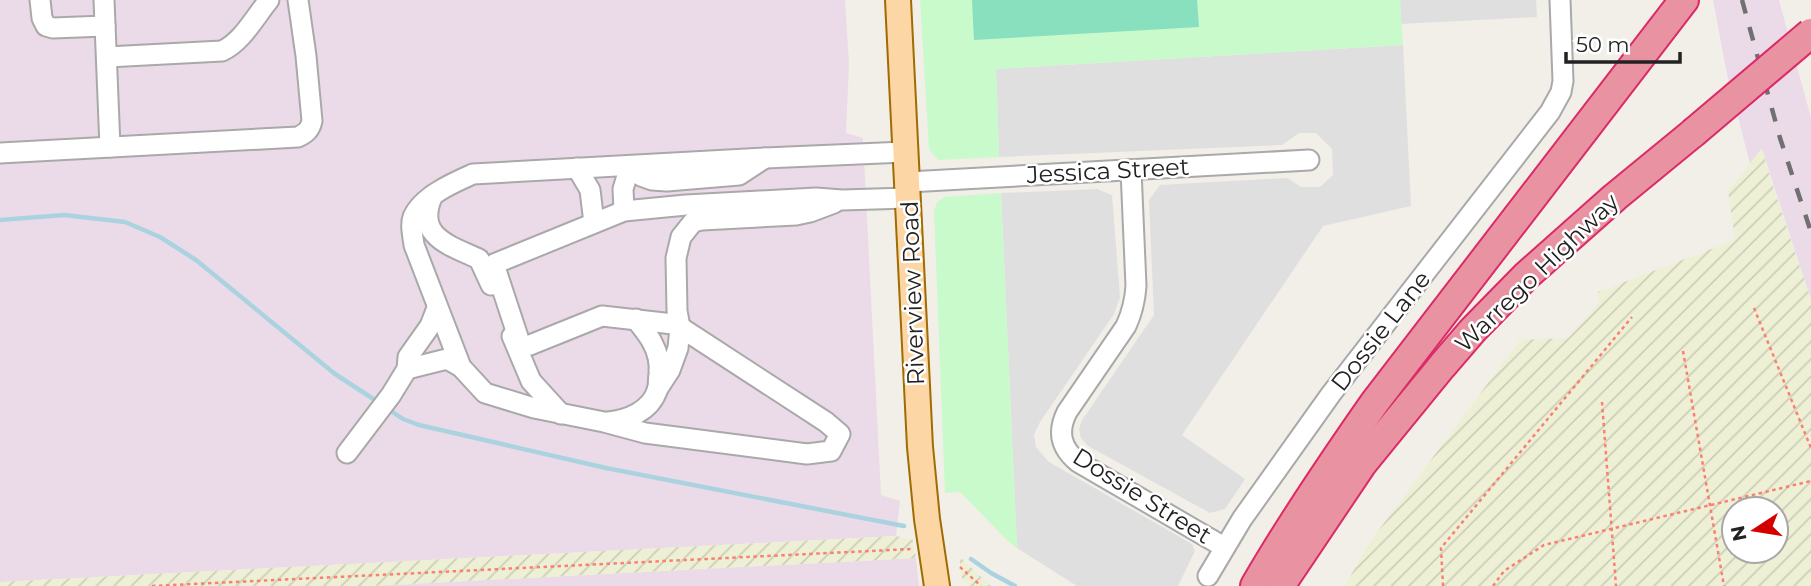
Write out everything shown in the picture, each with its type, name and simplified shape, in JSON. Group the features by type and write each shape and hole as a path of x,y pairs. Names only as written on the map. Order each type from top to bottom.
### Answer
{"highway":[{"name":"Warrego Highway","path":"1255,586 1334,460 1375,401 1676,9"},
{"name":"Warrego Highway","path":"1280,586 1362,464 1473,330 1526,276 1615,197 1811,33"}],"main road":[{"name":"Riverview Road","path":"898,0 921,457 937,586"}],"street":[{"path":"40,0 41,18 46,26 105,26"},
{"path":"104,0 110,147"},
{"path":"107,57 222,51 237,40 269,0"},
{"path":"0,153 298,137 305,134 312,121 298,0"},
{"name":"Dossie Lane","path":"1208,576 1224,547 1331,394 1550,113 1561,92 1564,65 1560,0"},
{"path":"461,367 414,245 412,231 414,216 433,195 446,186 473,174 905,152"},
{"name":"Jessica Street","path":"842,200 908,190 1130,170 1309,160"},
{"path":"624,211 623,189 630,166"},
{"path":"578,168 590,190 594,223"},
{"name":"Dossie Street","path":"1130,170 1136,286 1132,313 1126,326 1067,412 1062,421 1061,439 1064,447 1078,462 1224,547"},
{"path":"433,195 427,208 429,227 441,241 479,259 531,381 561,414"},
{"path":"407,369 447,359 461,367 485,393 534,408 645,433 807,454 831,451 840,434 833,428 674,324 602,316 530,345 521,346 494,264 624,211 769,200 842,200"},
{"path":"604,422 622,421 644,409 670,370 678,348 680,327 676,258 681,237 693,222 796,215 842,200"},
{"path":"347,453 407,369 408,357 430,326 438,308"},
{"path":"636,319 652,342 657,356 657,390"}],"path":[{"path":"1754,308 1811,448"},
{"path":"1443,586 1441,548 1632,317"},
{"path":"1684,351 1724,586"},
{"path":"1602,402 1616,586"},
{"path":"1493,586 1504,571 1544,545 1811,481"},
{"path":"152,586 915,549"},
{"path":"960,567 981,586"}],"shaded area":[{"path":"0,0 845,0 849,64 846,133 863,138 881,495 900,501 896,536 0,582"},
{"path":"1400,0 1536,0 1537,17 1401,24"},
{"path":"1713,0 1779,0 1811,118 1811,300 1762,149 1750,164 1727,74"},
{"path":"1403,45 1411,206 1323,226 1182,435 1245,479 1225,509 1210,513 1088,446 1081,438 1079,429 1082,420 1154,315 1149,200 1160,185 1287,178 1301,187 1320,187 1333,175 1332,149 1316,133 1299,133 1282,145 999,157 996,69"},
{"path":"1097,189 1112,195 1120,297 1114,314 1040,422 1034,435 1036,447 1049,462 1192,544 1195,551 1178,586 1077,586 1017,548 1001,193"},
{"path":"916,558 919,586 371,586"}],"green space":[{"path":"920,0 1400,0 1403,45 996,69 999,157 938,160 929,149"},
{"path":"972,0 1197,0 1199,27 974,40"},
{"path":"1762,148 1811,300 1811,586 1345,586 1367,546 1520,340 1568,338 1599,303 1598,292 1735,240 1728,191"},
{"path":"1001,193 1017,548 960,492 945,493 934,211 937,202 945,197"},
{"path":"896,536 913,540 916,558 371,586 0,586 0,582"},
{"path":"959,556 991,586 970,586 962,578"}],"waterway":[{"path":"0,220 64,215 125,222 160,237 196,260 335,374 378,402"},
{"path":"388,409 419,425 606,468 904,526"},
{"path":"971,559 1015,586"}],"railway":[{"path":"1742,0 1780,138 1811,232"}]}
